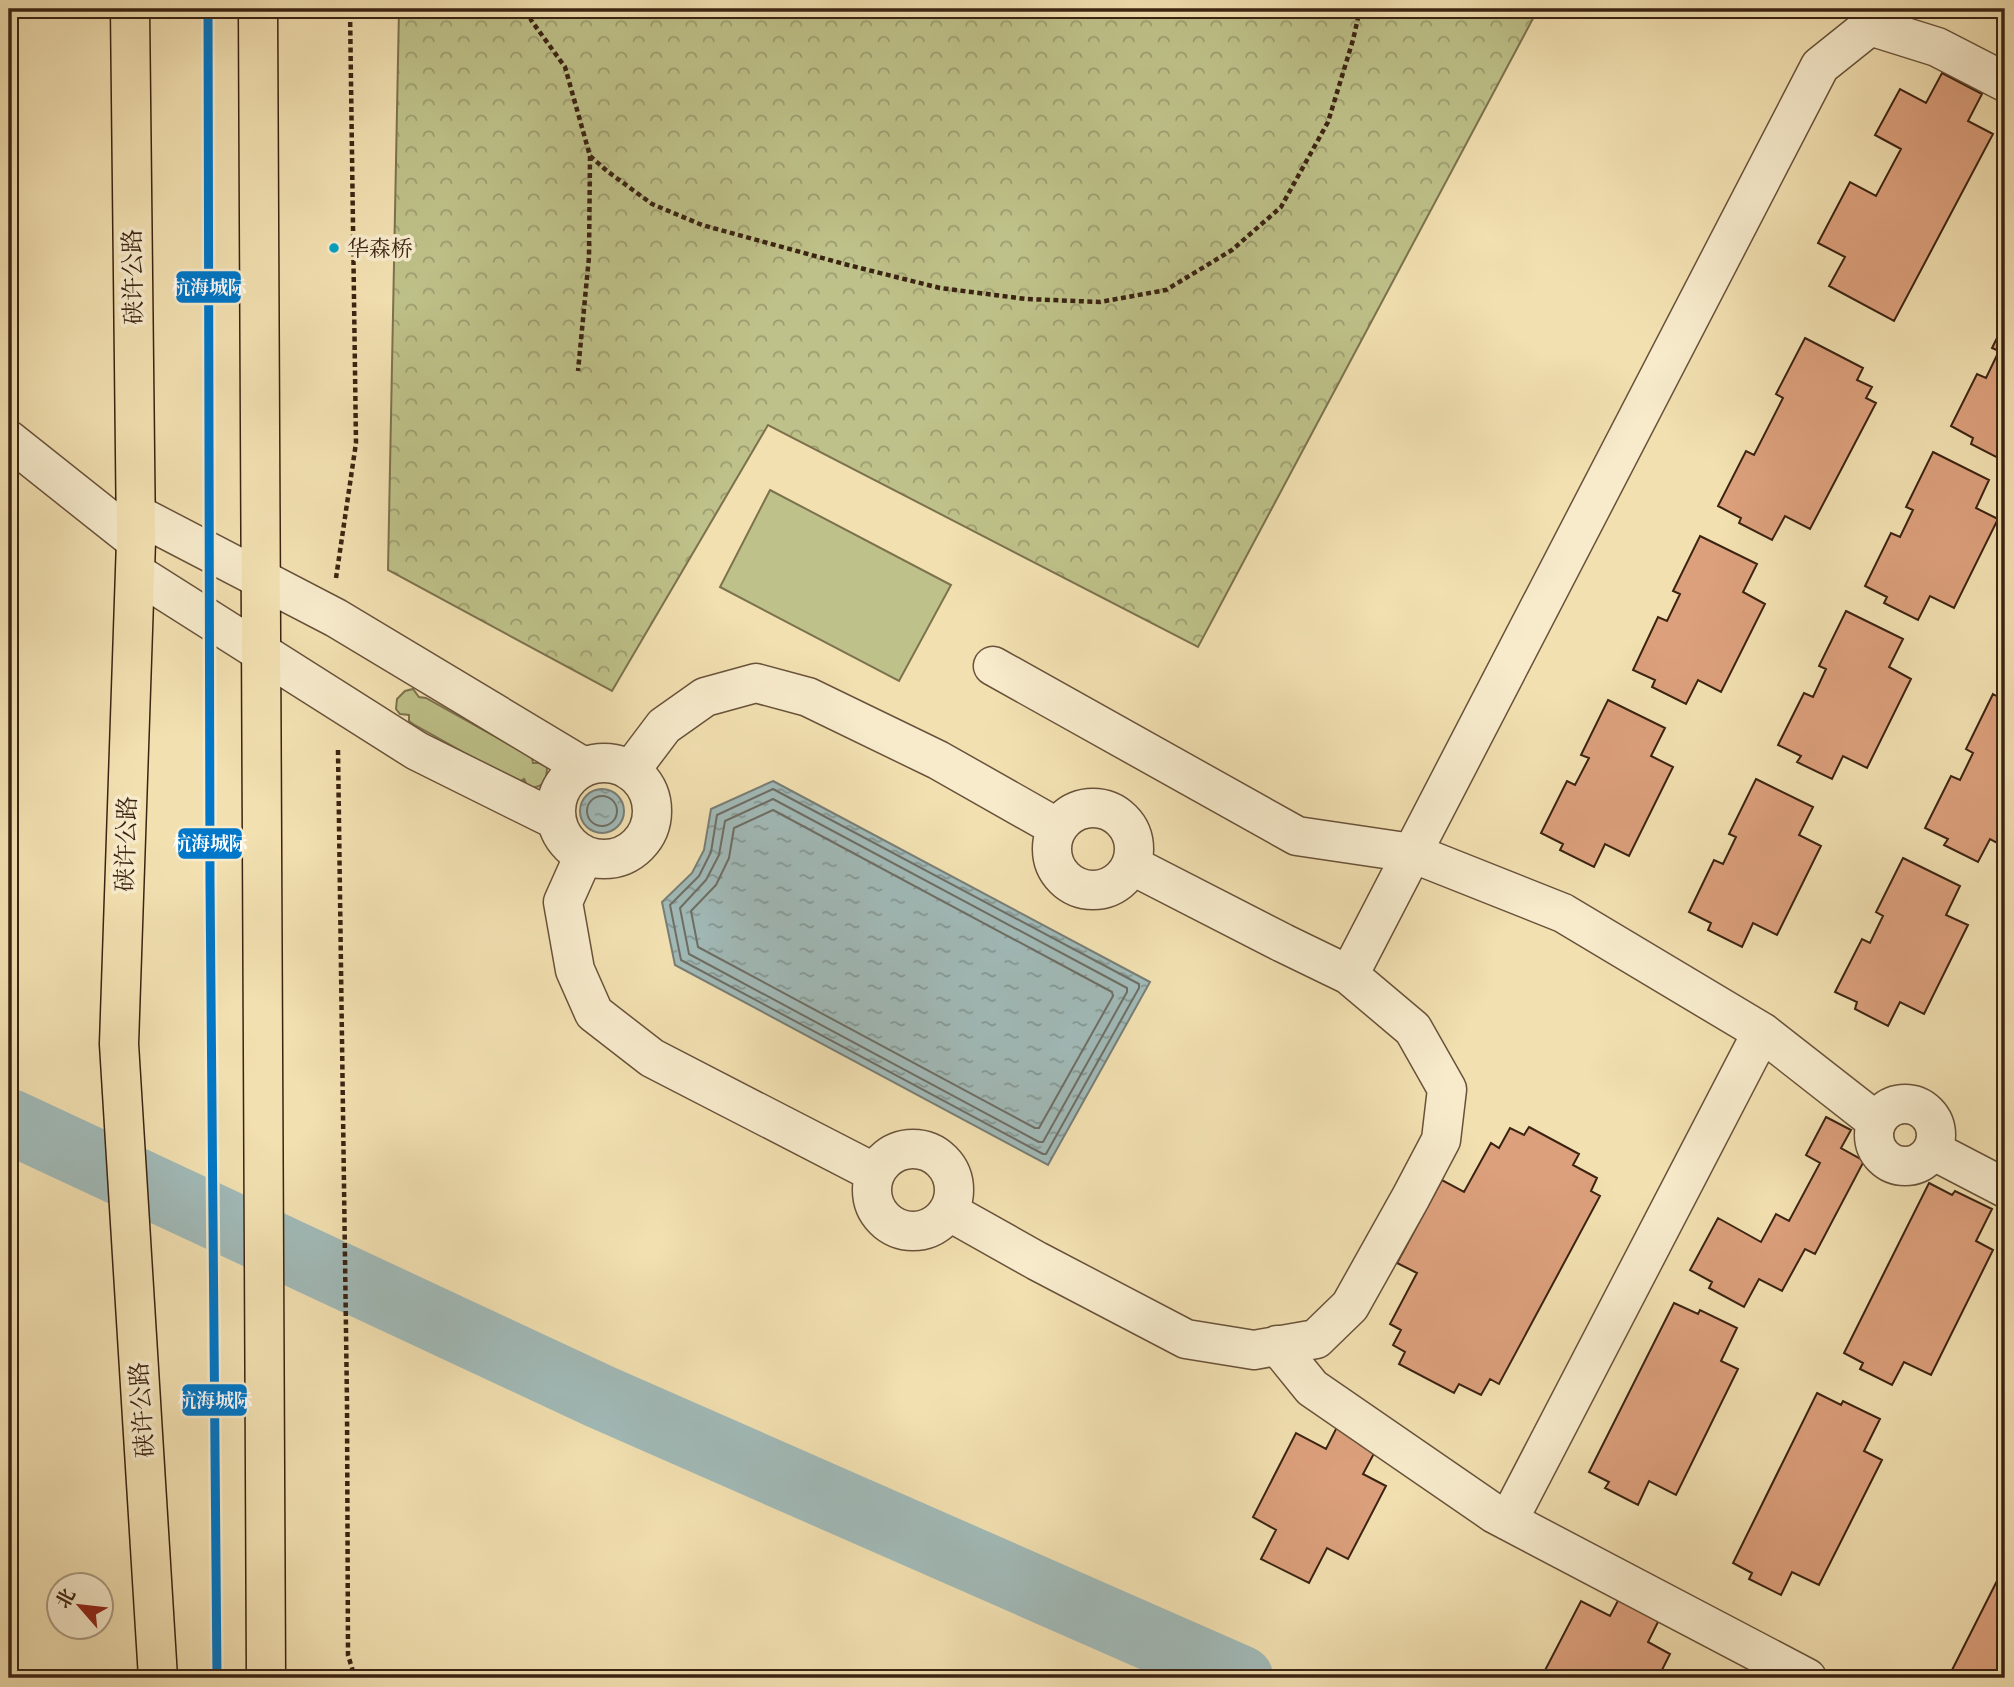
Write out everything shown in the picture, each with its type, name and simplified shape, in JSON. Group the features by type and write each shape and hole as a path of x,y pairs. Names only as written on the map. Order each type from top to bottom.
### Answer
{"highway":[{"name":"硖许公路","path":"130,9 136,543 119,1044 158,1678"},
{"path":"258,9 266,1678"}],"street":[{"path":"1349,975 1820,66 1870,26 1937,47 2005,82"},
{"path":"9,440 136,543 261,652 417,751 556,820"},
{"path":"136,543 262,581 336,618 584,767"},
{"path":"993,666 1297,836 1412,853 1563,913 1762,1032 1877,1122 1883,1114 1900,1104 1919,1107 1933,1121 1935,1140 1932,1150 2005,1188"},
{"path":"630,771 664,726 705,697 756,682 808,696 938,760 1058,828"},
{"path":"599,763 615,764 630,771 642,781 652,811 649,827 641,841 630,852 615,858 600,859 584,855 571,847 561,834 556,820 556,803 561,788 571,776 584,767 599,763"},
{"path":"1099,807 1112,812 1123,820 1131,831 1134,844 1130,865 1119,881 1107,888 1094,891 1068,882 1058,872 1053,859 1052,846 1062,820 1073,812 1086,808 1099,807"},
{"path":"584,855 563,902 575,970 594,1013 652,1058 875,1173"},
{"path":"948,1211 1186,1339 1254,1350 1316,1339 1350,1306 1441,1140 1447,1089 1413,1029 1349,975 1130,865"},
{"path":"1508,1521 1762,1032"},
{"path":"905,1149 932,1153 943,1161 954,1185 953,1199 948,1211 939,1222 927,1229 900,1230 887,1223 878,1213 871,1186 875,1173 882,1162 905,1149"},
{"path":"1277,1345 1312,1388 1495,1514 1808,1678"}],"path":[{"path":"335,579 356,443 350,9"},
{"path":"530,9 531,20 565,67 590,156 589,257 578,371"},
{"path":"590,156 652,204 702,225 940,288 1026,299 1100,302 1166,290 1232,250 1281,207 1328,122 1360,9"},
{"path":"338,750 348,1655 355,1678"}],"green space":[{"path":"399,9 1538,9 1198,647 768,425 612,691 388,570"},
{"path":"770,490 951,585 899,681 720,587"},
{"path":"413,689 419,697 426,698 532,757 533,763 547,767 543,783 537,787 528,787 524,779 519,782 513,780 413,724 409,721 409,715 400,714 396,709 397,699 405,691"}],"water":[{"path":"773,781 1150,982 1048,1165 675,965 662,902 692,873 704,850 711,809"},
{"path":"602,789 611,790 618,795 623,802 623,820 618,827 611,832 602,833 593,832 586,827 581,820 580,811 581,802 586,795 593,790"}],"building":[{"path":"1942,73 1982,94 1968,121 1993,134 1894,321 1829,286 1845,257 1818,243 1850,182 1876,196 1901,149 1875,135 1900,89 1926,103"},
{"path":"2005,322 2004,461 1971,444 1973,438 1951,426 1977,374 1986,378 1999,351 1992,348"},
{"path":"1805,338 1863,368 1857,380 1872,387 1866,398 1876,403 1810,529 1785,516 1772,540 1739,523 1741,518 1718,506 1746,451 1754,455 1783,398 1776,394"},
{"path":"1933,452 1989,480 1976,508 1998,519 1954,608 1930,596 1918,620 1884,603 1887,597 1865,586 1891,533 1900,537 1913,510 1906,507"},
{"path":"1700,536 1757,564 1743,592 1765,604 1721,692 1698,680 1686,704 1652,687 1655,680 1633,670 1658,617 1667,621 1680,594 1673,591"},
{"path":"1846,611 1903,639 1889,667 1911,679 1867,768 1843,756 1832,779 1797,762 1801,756 1778,745 1804,693 1813,697 1826,669 1819,666"},
{"path":"1993,694 2005,701 2005,847 1990,839 1978,862 1944,845 1948,839 1925,828 1951,776 1960,780 1973,753 1966,749"},
{"path":"1608,700 1665,728 1651,756 1673,767 1629,856 1605,844 1594,867 1560,850 1563,844 1541,833 1567,781 1575,785 1589,758 1581,755"},
{"path":"1756,779 1813,807 1799,835 1821,846 1777,935 1753,923 1742,947 1708,930 1711,923 1689,912 1714,860 1723,864 1736,837 1729,834"},
{"path":"1903,858 1960,886 1946,915 1968,925 1924,1014 1900,1002 1888,1026 1855,1009 1857,1002 1835,992 1862,939 1870,943 1883,916 1876,912"},
{"path":"1826,1117 1851,1130 1841,1148 1864,1161 1815,1254 1805,1249 1782,1291 1759,1279 1744,1307 1709,1288 1712,1282 1690,1270 1718,1218 1761,1242 1776,1214 1789,1221 1820,1163 1806,1155"},
{"path":"1529,1127 1579,1154 1573,1165 1597,1178 1591,1191 1600,1196 1499,1384 1490,1379 1481,1395 1459,1384 1454,1393 1399,1364 1405,1352 1393,1345 1401,1330 1390,1324 1417,1273 1397,1263 1442,1180 1464,1192 1491,1143 1499,1148 1510,1128 1524,1135"},
{"path":"1929,1183 1952,1195 1955,1191 1992,1209 1976,1241 1993,1250 1931,1375 1904,1362 1892,1385 1860,1369 1863,1363 1844,1353"},
{"path":"1674,1303 1698,1314 1700,1310 1737,1328 1721,1361 1738,1369 1676,1495 1649,1481 1638,1505 1605,1488 1609,1482 1589,1472"},
{"path":"1817,1393 1841,1405 1843,1401 1880,1419 1864,1451 1882,1460 1819,1585 1792,1572 1781,1595 1749,1579 1752,1573 1733,1563"},
{"path":"1338,1425 1378,1446 1363,1474 1386,1486 1348,1559 1327,1548 1309,1583 1261,1559 1276,1530 1253,1517 1296,1433 1326,1449"},
{"path":"2005,1565 2005,1678 1949,1676"},
{"path":"1622,1593 1662,1614 1648,1642 1670,1654 1658,1678 1541,1678 1581,1601 1610,1616"}],"waterway":[{"path":"9,1121 601,1397 1241,1678"}],"transit line":[{"name":"杭海城际","path":"208,9 210,882 217,1678"}],"place":[{"name":"华森桥","path":"334,248"}]}
